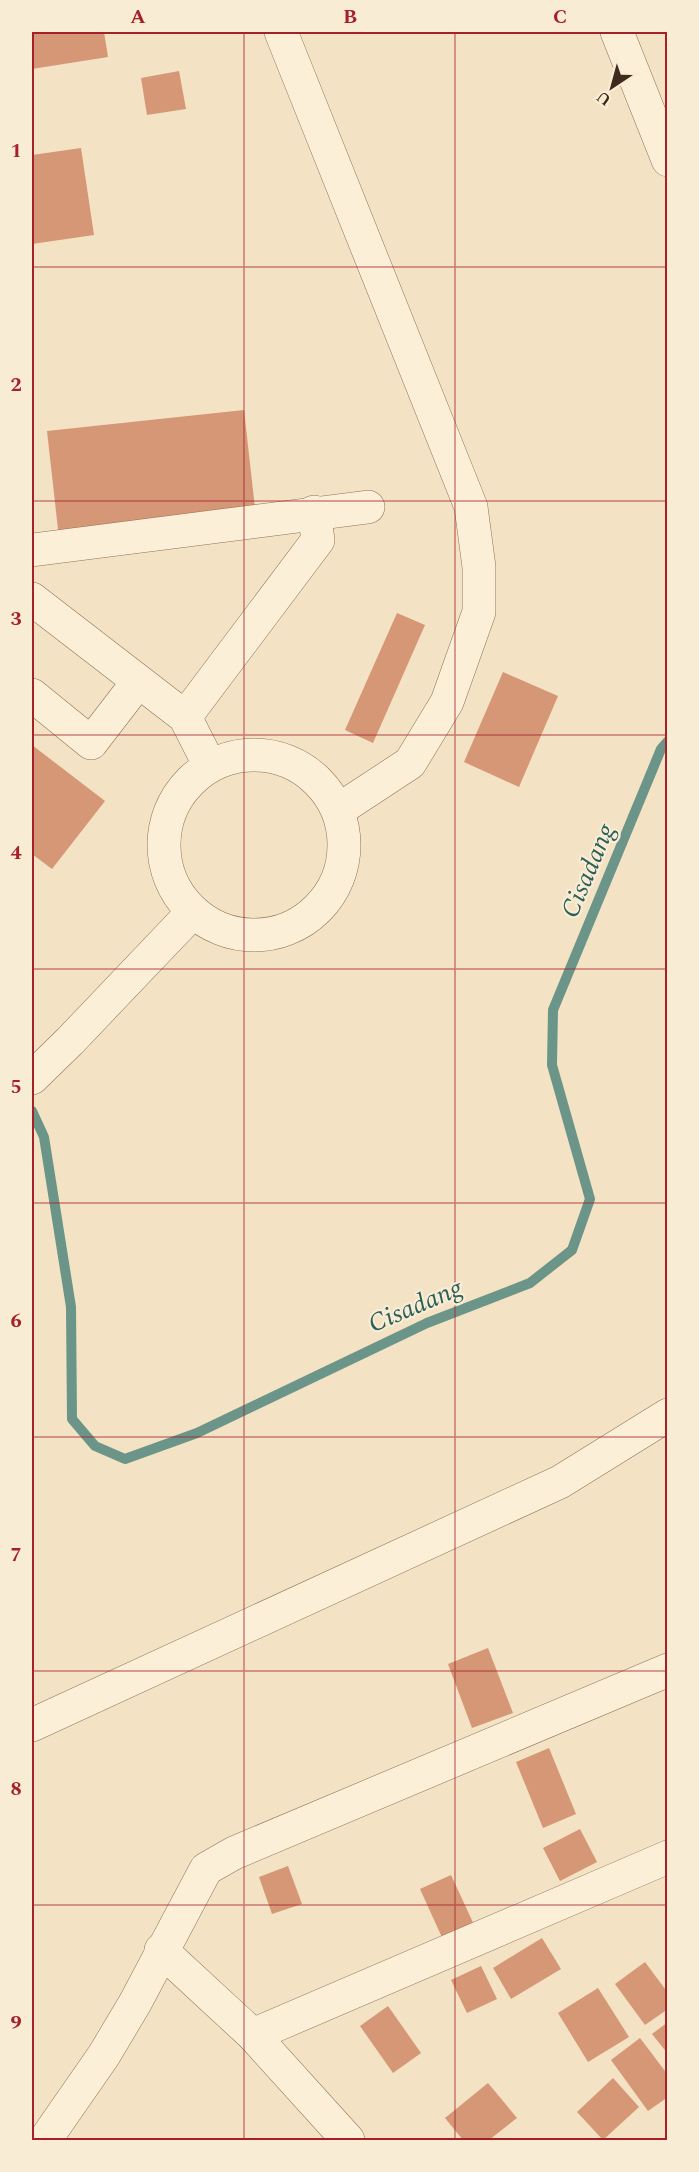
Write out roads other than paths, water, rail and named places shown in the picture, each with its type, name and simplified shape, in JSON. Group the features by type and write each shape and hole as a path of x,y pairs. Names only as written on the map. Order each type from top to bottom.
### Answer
{"street":[{"path":"281,32 471,507 479,567 479,612 447,702 410,763 340,809"},
{"path":"617,32 668,160"},
{"path":"32,550 314,512 368,507"},
{"path":"185,717 318,540 314,512"},
{"path":"32,599 185,717 209,764"},
{"path":"32,695 91,742 138,682"},
{"path":"259,753 308,769 340,809 346,858 326,904 286,932 237,936 192,913 168,877 163,835 177,794 209,764 259,753"},
{"path":"32,1078 192,913"},
{"path":"32,1725 560,1482 668,1415"},
{"path":"47,2140 120,2029 206,1869 234,1853 668,1670"},
{"path":"253,2035 668,1857"},
{"path":"161,1950 253,2035 348,2140"}],"waterway":[{"name":"Cisadang","path":"32,1111 44,1137 71,1307 72,1419 95,1446 125,1459 197,1433 427,1323 530,1283 572,1250 590,1199 552,1065 553,1010 661,749 668,741"}]}
